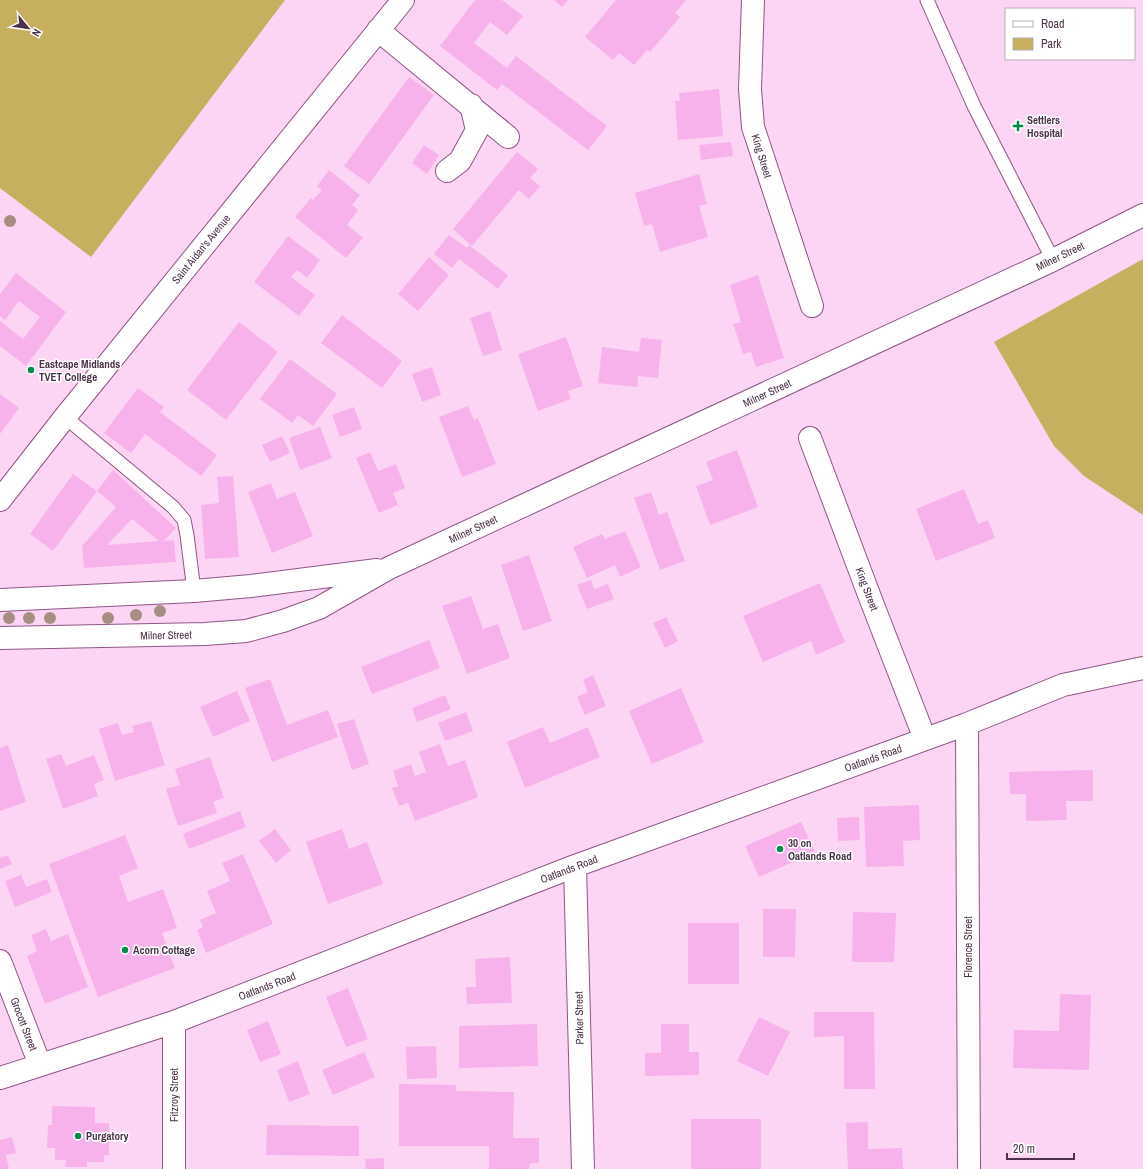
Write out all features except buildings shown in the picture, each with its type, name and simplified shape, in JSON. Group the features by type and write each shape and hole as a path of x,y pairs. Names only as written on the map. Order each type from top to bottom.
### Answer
{"street":[{"name":"Saint Aidan's Avenue","path":"0,500 65,417 403,0"},
{"name":"King Street","path":"753,0 750,89 753,127 812,306"},
{"path":"378,30 508,137"},
{"path":"447,171 460,161 477,130 471,106"},
{"name":"Milner Street","path":"0,638 205,634 246,631 283,621 319,608 389,568 1053,260 1143,215"},
{"name":"King Street","path":"810,438 925,739"},
{"name":"Milner Street","path":"0,600 194,591 251,586 389,568"},
{"name":"Oatlands Road","path":"0,1078 174,1022 575,866 967,724 1063,685 1141,668"},
{"name":"Florence Street","path":"967,724 969,1169"},
{"name":"Parker Street","path":"575,866 583,1169"},
{"name":"Grocott Street","path":"0,961 40,1065"},
{"name":"Fitzroy Street","path":"174,1022 174,1169"}],"lane":[{"path":"927,0 974,106 1053,260"},
{"path":"65,417 173,507 184,520 194,591"}],"green space":[{"path":"0,0 285,0 91,257 0,188"},
{"path":"1143,259 1143,515 1084,476 1054,446 994,342"}],"place":[{"name":"Settlers Hospital","path":"1018,126"},
{"name":"Eastcape Midlands TVET College","path":"31,370"},
{"name":"30 on Oatlands Road","path":"780,849"},
{"name":"Acorn Cottage","path":"125,950"},
{"name":"Purgatory","path":"78,1136"}]}
